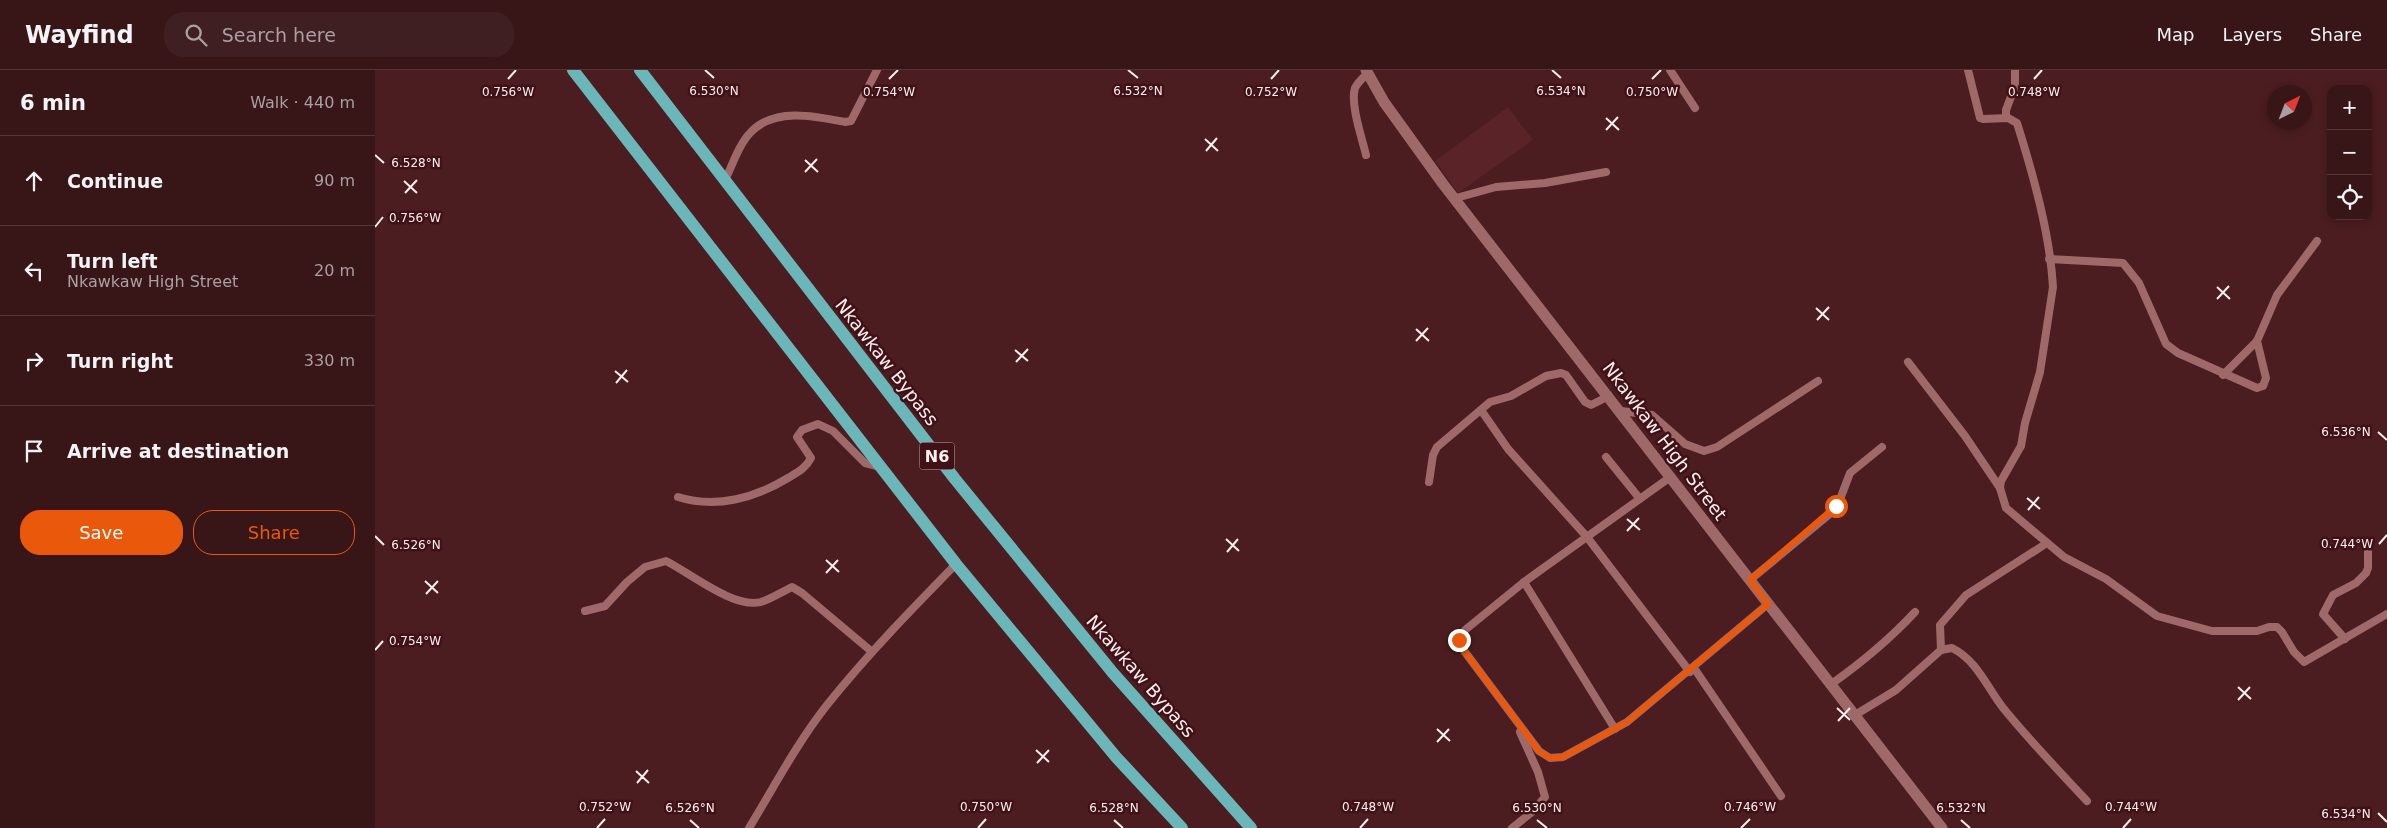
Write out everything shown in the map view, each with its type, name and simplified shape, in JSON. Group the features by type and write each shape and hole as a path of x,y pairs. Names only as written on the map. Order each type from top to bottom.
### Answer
{"highway":[{"path":"573,70 955,564 1116,757 1182,828"},
{"name":"Nkawkaw Bypass","path":"640,70 968,495 1113,673 1251,828"}],"main road":[{"name":"Nkawkaw High Street","path":"1367,72 1384,102 1456,198 1609,396 1669,478 1942,828"}],"street":[{"path":"725,180 751,132 769,120 778,116 792,116 845,122 851,121 877,70"},
{"path":"1671,70 1695,108"},
{"path":"1968,70 1980,118 2006,118 2017,123 2047,235 2053,287 2040,372 2025,423 2021,446 2003,476 2000,488"},
{"path":"2006,118 2015,86 2015,70"},
{"path":"1365,155 1354,101 1358,82 1367,72"},
{"path":"1456,198 1496,187 1545,183 1606,172"},
{"path":"2223,375 2257,341 2277,295 2317,241"},
{"path":"2049,259 2123,263 2139,283 2166,344 2177,353 2223,375 2257,388 2263,386 2266,378 2257,341"},
{"path":"1908,362 1965,436 2000,488 2006,508 2070,562 2106,579 2163,620 2212,631 2257,631 2269,627 2277,627 2294,652 2305,662 2387,614"},
{"path":"1429,482 1435,450 1490,402 1511,396 1546,376 1561,373 1566,375 1585,402 1591,405 1609,396"},
{"path":"1621,412 1652,415 1685,444 1704,451 1717,446 1818,381"},
{"path":"1481,410 1508,449 1587,537 1692,670 1781,796"},
{"path":"678,497 691,501 732,501 754,496 771,488 806,467 811,458 797,437 801,430 818,424 833,431 865,463 881,467"},
{"path":"1750,580 1831,512 1839,502 1850,473 1882,447"},
{"path":"1605,457 1640,499"},
{"path":"1669,478 1524,582 1465,630 1459,640 1462,648 1514,720 1539,751 1550,758 1563,757 1627,722 1692,670 1768,604"},
{"path":"1941,650 1940,625 1966,595 2047,543"},
{"path":"2345,639 2323,614 2333,596 2357,584 2366,573 2368,568 2368,545"},
{"path":"585,611 605,606 627,582 645,567 666,560 718,592 741,603 760,602 792,587 871,651"},
{"path":"749,828 808,732 871,651 955,564"},
{"path":"1524,582 1615,729"},
{"path":"1830,685 1859,664 1901,628 1915,612"},
{"path":"1855,715 1896,690 1941,650 1952,648 1983,675 2002,707 2087,801"},
{"path":"1512,828 1532,812 1545,797 1538,772 1514,720"}],"shaded area":[{"path":"1508,107 1533,140 1458,193 1435,161"}],"route":[{"path":"1459,640 1462,648 1539,751 1550,758 1563,757 1627,722 1690,672 1768,604 1750,580 1836,506"}]}
